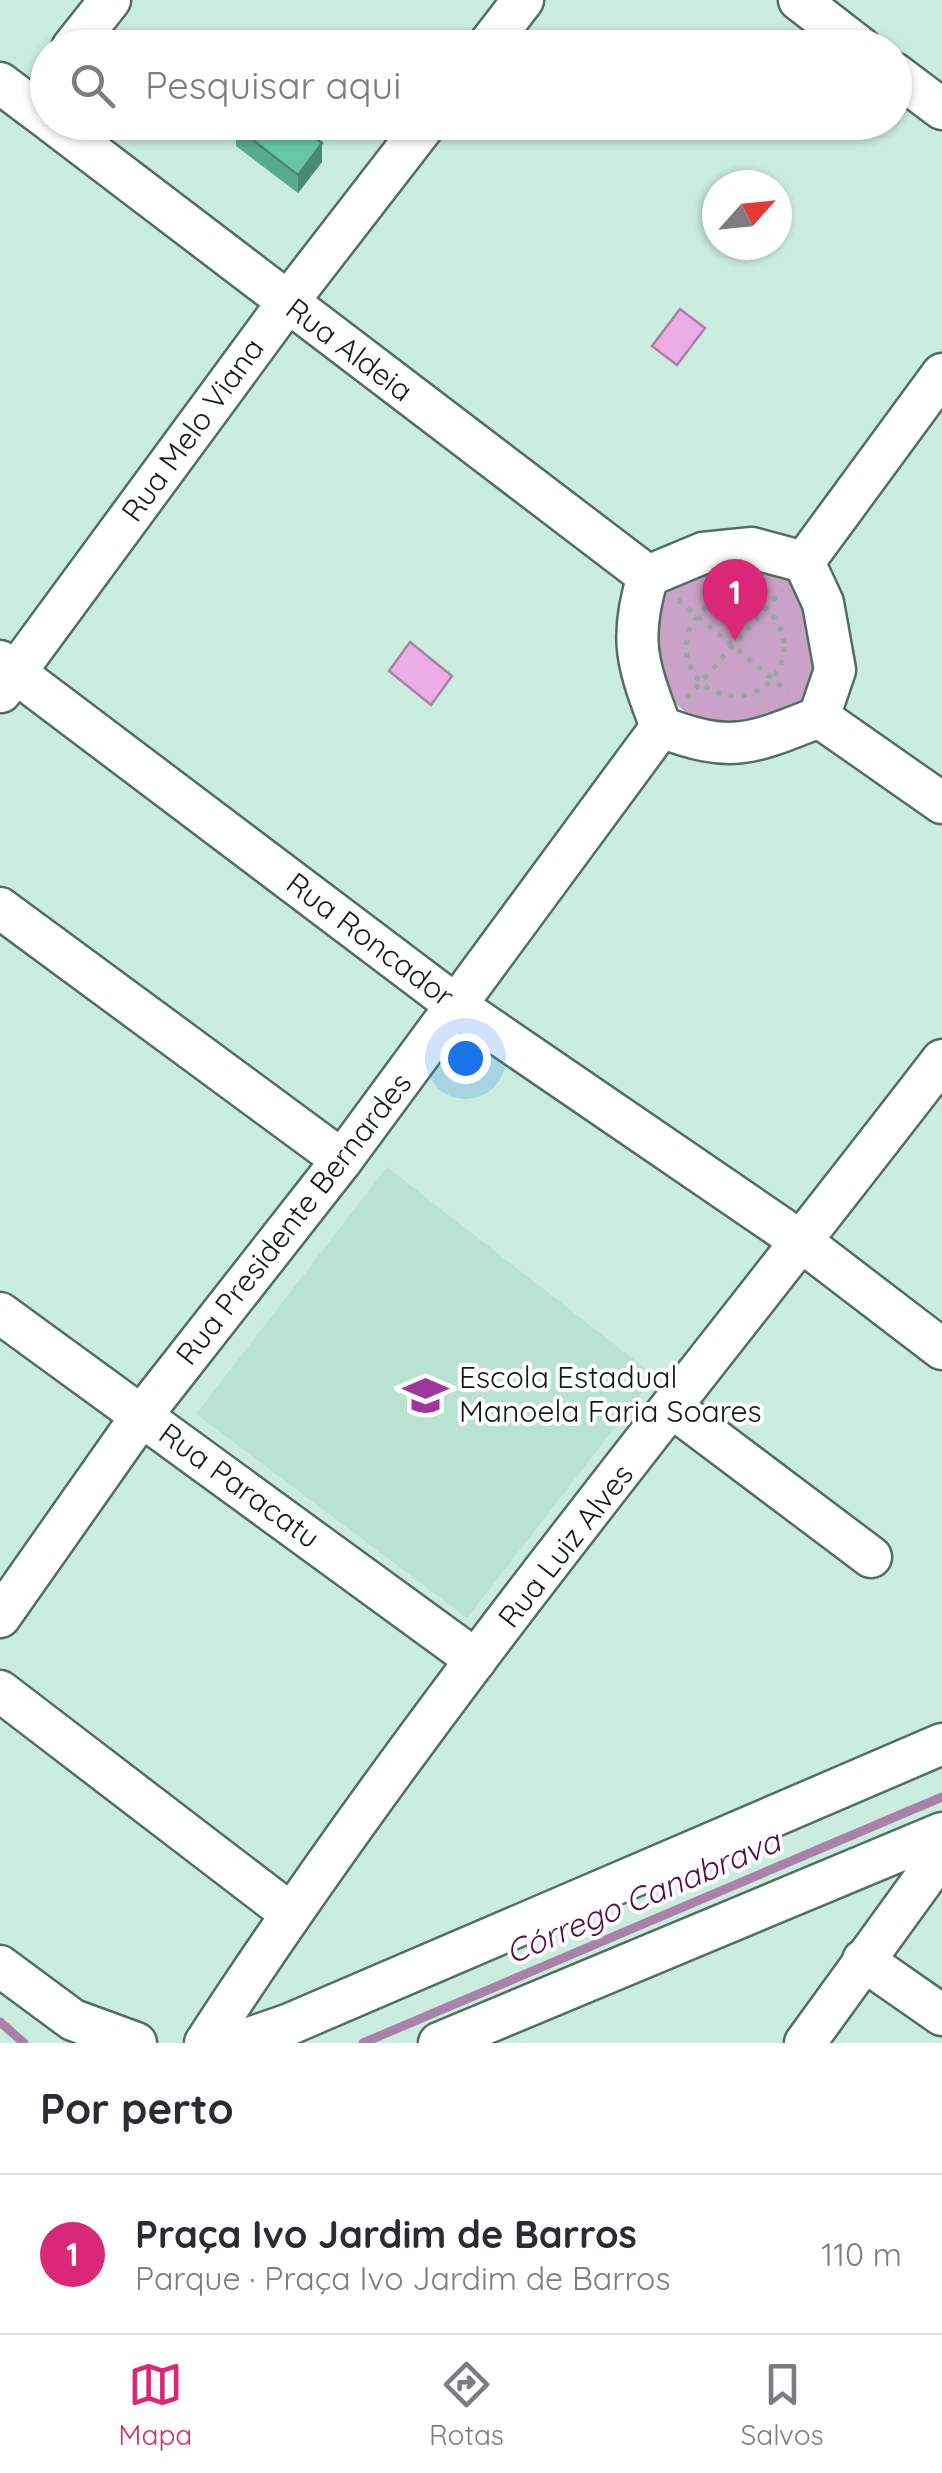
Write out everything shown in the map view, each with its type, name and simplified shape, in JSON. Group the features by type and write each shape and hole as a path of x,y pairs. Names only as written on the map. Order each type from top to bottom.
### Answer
{"street":[{"path":"86,30 110,0"},
{"path":"500,30 522,0"},
{"path":"799,0 838,30"},
{"path":"912,87 942,110"},
{"name":"Rua Aldeia","path":"77,140 648,576"},
{"name":"Rua Melo Viana","path":"5,675 413,140"},
{"path":"804,562 942,374"},
{"path":"804,562 752,548 703,553 648,576 635,618 640,673 662,727 710,745 764,738 819,717"},
{"path":"804,562 823,603 835,670 819,717"},
{"name":"Rua Roncador","path":"5,675 457,1006 802,1242 942,1349"},
{"path":"819,717 942,803"},
{"name":"Rua Presidente Bernardes","path":"0,1617 142,1415 342,1160 662,727"},
{"path":"0,908 342,1160"},
{"name":"Rua Luiz Alves","path":"204,2043 290,1913 476,1660 942,1060"},
{"name":"Rua Paracatu","path":"0,1313 476,1660"},
{"path":"674,1408 871,1556"},
{"path":"0,1690 290,1913"},
{"path":"235,2043 290,2024 942,1744"},
{"path":"295,2043 942,1771"},
{"path":"805,2043 941,1851"},
{"path":"439,2043 941,1851"},
{"path":"496,2043 941,1851"},
{"path":"863,1960 942,2015"},
{"path":"0,1966 73,2020 136,2043"},
{"path":"0,1986 78,2043"}],"path":[{"path":"662,727 804,562"},
{"path":"648,576 819,717"},
{"path":"738,597 766,608 783,635 780,666 773,679 746,696 729,697 701,683 692,671 685,643 696,616 708,605 738,597"}],"shaded area":[{"path":"680,309 705,328 677,365 652,346"},
{"path":"771,567 802,595 818,622 821,651 812,684 801,703 777,721 739,730 702,722 672,698 653,665 651,635 659,608 674,584 695,571"},
{"path":"410,642 452,676 431,705 389,671"},
{"name":"Escola Estadual Manoela Faria Soares","path":"387,1167 655,1376 467,1618 196,1414"}],"building":[{"path":"253,140 318,140 322,143 298,175"}],"waterway":[{"name":"Córrego Canabrava","path":"363,2043 942,1797"},
{"name":"Córrego Canabrava","path":"0,2022 24,2043"}],"place":[{"name":"Praça Ivo Jardim de Barros","path":"735,641"},
{"name":"Escola Estadual Manoela Faria Soares","path":"426,1395"}]}
